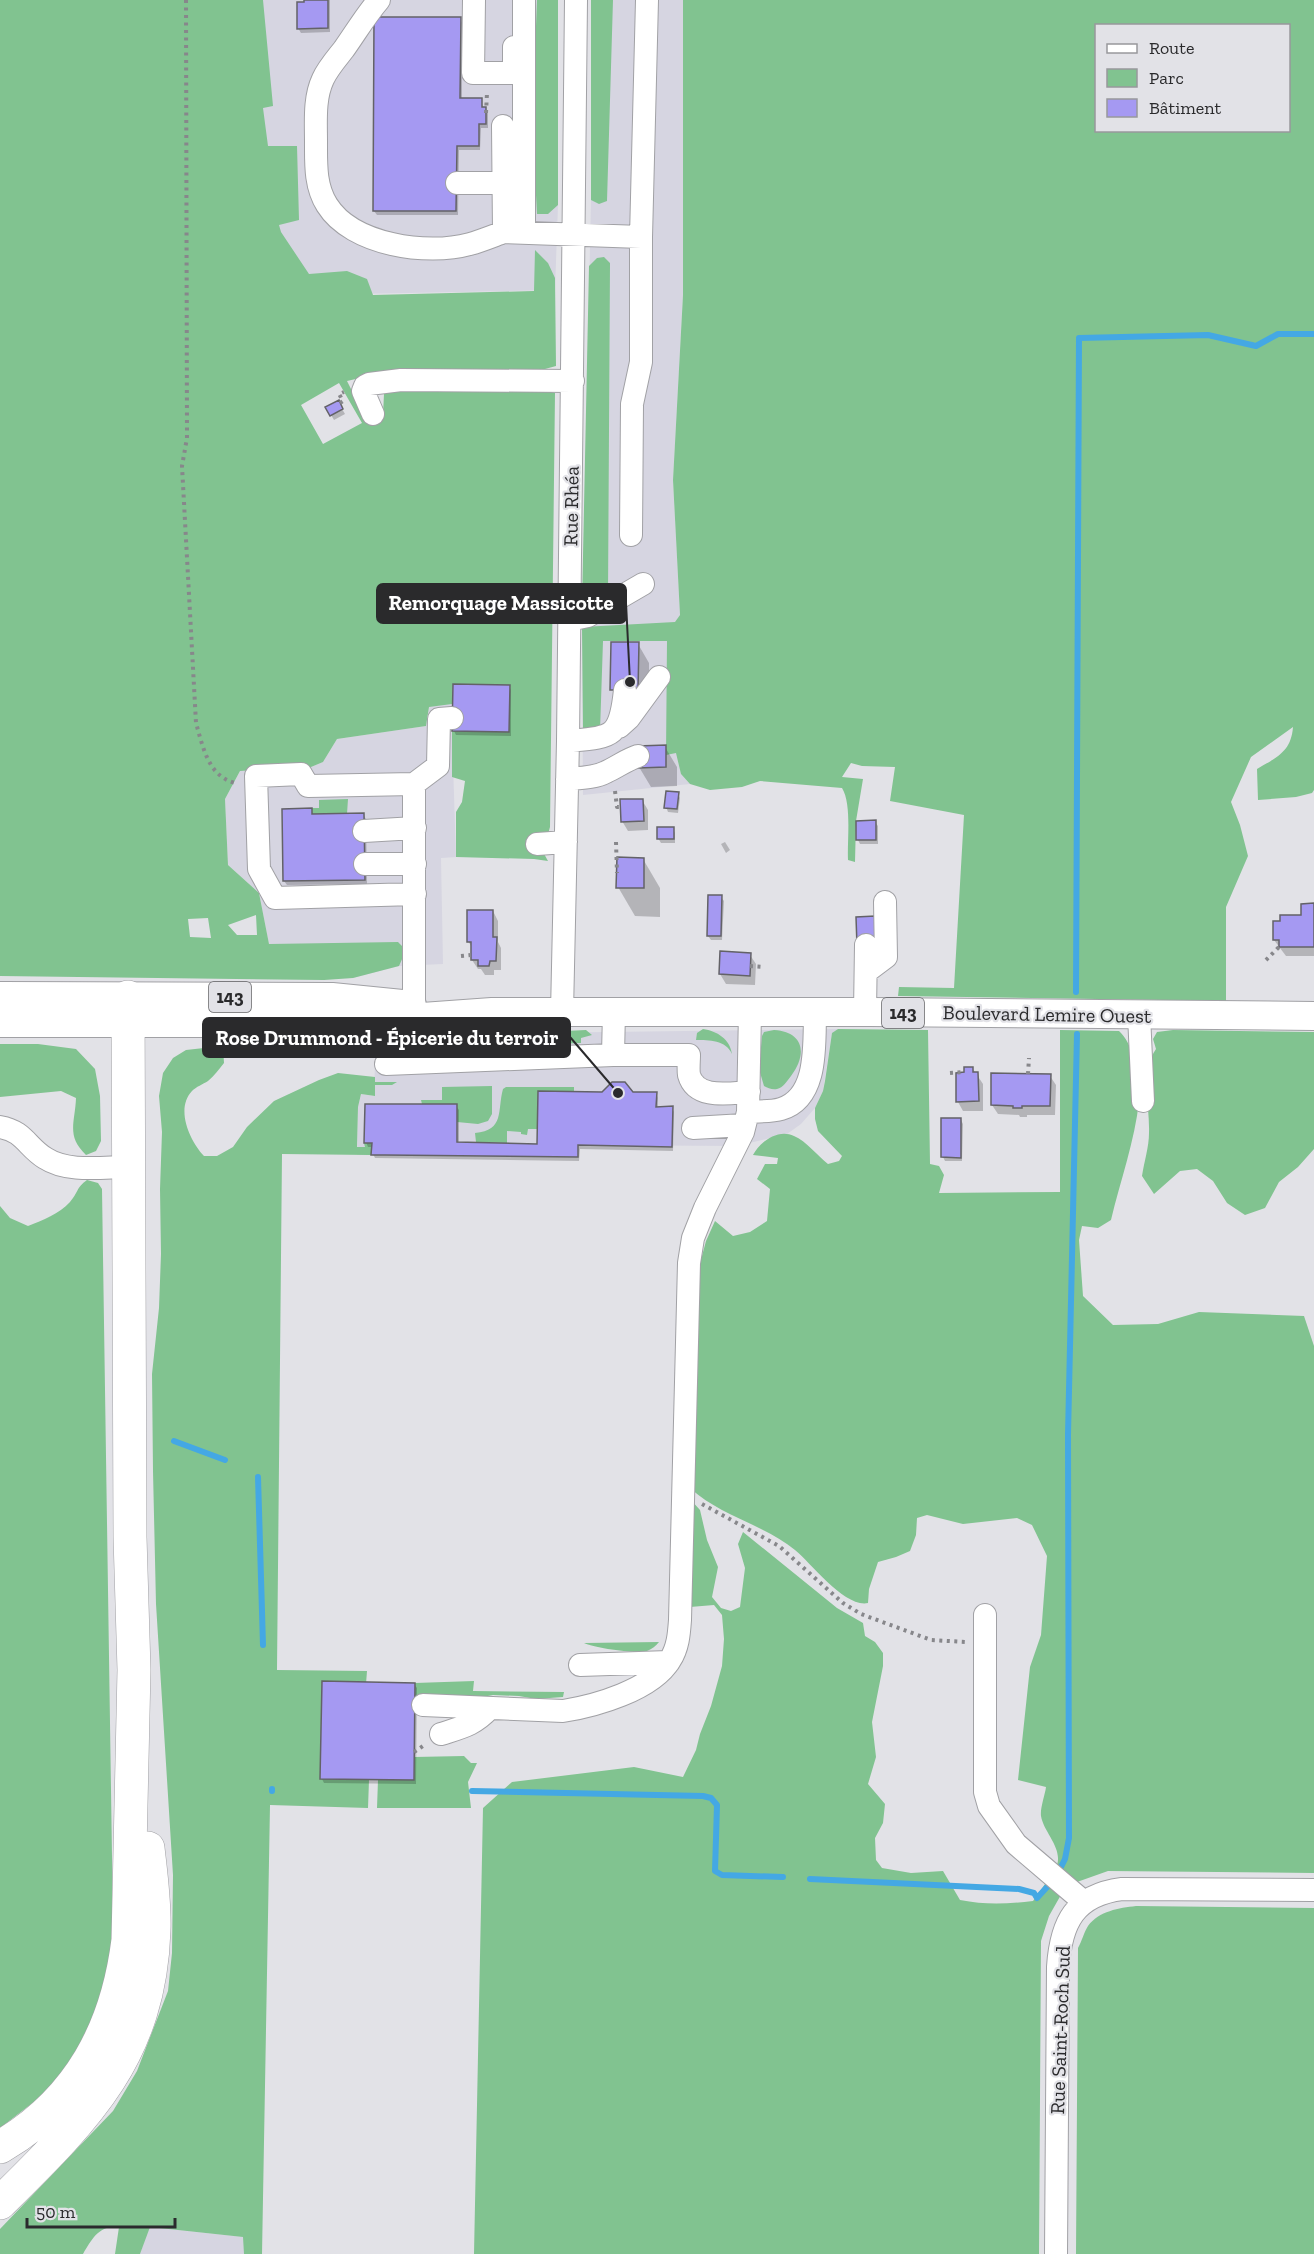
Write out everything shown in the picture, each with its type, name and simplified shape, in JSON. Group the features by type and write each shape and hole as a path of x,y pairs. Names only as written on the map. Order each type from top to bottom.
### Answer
{"highway":[{"path":"0,2203 59,2143 97,2100 130,2045 145,2003 151,1971 154,1928 134,1670 130,1537 128,1011"},
{"path":"0,2147 37,2121 68,2089 99,2043 116,2002 128,1940 134,1670"}],"main road":[{"name":"Boulevard Lemire Ouest","path":"0,996 128,1011 339,1023 414,1011"},
{"name":"Boulevard Lemire Ouest","path":"0,1023 128,1011 332,997 414,1011 1314,1016"}],"street":[{"path":"379,0 323,79 317,100 316,169 320,189 327,205 340,221 378,241 401,246 442,248 469,245 514,232 641,237"},
{"path":"474,0 473,73 514,73 514,47 524,47"},
{"path":"514,232 524,47 524,0"},
{"name":"Rue Rhéa","path":"562,1012 573,381 576,0"},
{"path":"631,535 632,404 641,362 641,237 647,0"},
{"path":"503,126 504,183 514,232"},
{"path":"457,183 504,183"},
{"path":"373,414 363,391 369,384 401,380 573,381"},
{"path":"569,620 588,616 643,584"},
{"path":"568,741 604,737 614,731 629,718 659,677"},
{"path":"614,731 622,716 625,690"},
{"path":"415,894 275,898 259,869 256,776 301,774 308,786 414,784 438,766 439,719 452,718"},
{"path":"567,779 605,773 638,756"},
{"path":"414,784 414,1011 417,1063"},
{"path":"364,831 415,828"},
{"path":"537,844 566,842"},
{"path":"365,864 415,864"},
{"path":"866,972 886,957 885,902"},
{"path":"865,1012 866,945"},
{"path":"613,1055 614,1012"},
{"path":"423,1705 563,1711 581,1708 609,1700 639,1686 669,1662 678,1640 680,1620 687,1284 692,1246 705,1208 737,1146 747,1110 750,1012"},
{"path":"693,1128 747,1110 780,1109 795,1101 804,1090 810,1076 815,1012"},
{"path":"1139,1015 1143,1101"},
{"path":"386,1064 613,1055 689,1055 689,1074 699,1088 705,1092 716,1093 747,1110"},
{"path":"0,1127 19,1133 46,1159 64,1165 129,1167"},
{"path":"985,1615 985,1792 989,1806 1016,1844 1084,1902 1101,1893 1122,1889 1314,1890"},
{"path":"580,1665 669,1662"},
{"path":"441,1734 470,1725 479,1720 490,1708"},
{"name":"Rue Saint-Roch Sud","path":"1056,2254 1059,1953 1066,1926 1077,1908 1084,1902"}],"path":[{"path":"186,0 186,438 182,466 196,723 208,762 226,781 257,786"},
{"path":"616,843 617,873"},
{"path":"1266,960 1279,947"},
{"path":"461,956 471,955"},
{"path":"750,966 764,967"},
{"path":"1028,1074 1029,1058"},
{"path":"950,1073 964,1072"},
{"path":"683,1485 703,1505 779,1546 843,1603 861,1614 931,1640 985,1642"}],"shaded area":[{"path":"221,0 558,0 558,205 555,290 306,295 271,234"},
{"path":"591,0 683,0 683,295 673,480 680,615 673,626 681,774 690,784 583,795 582,627 591,200"},
{"path":"453,684 510,685 509,732 452,732 456,857 441,858 443,964 399,966 353,978 271,979 269,944 259,893 228,865 225,799 240,771 311,767 323,762 337,739 426,726 429,706"},
{"path":"838,1029 832,1034 823,1091 815,1108 801,1124 787,1134 737,1146 579,1145 578,1157 357,1155 358,1107 361,1094 374,1096 376,1035"},
{"path":"149,2227 244,2237 244,2254 140,2254"}],"green space":[{"path":"0,0 263,0 273,106 263,108 268,146 297,146 299,220 279,225 281,232 309,274 347,271 367,279 373,295 534,291 535,250 548,263 555,278 556,366 523,375 360,378 347,381 369,425 383,415 384,394 403,387 532,387 555,393 550,827 543,852 548,861 456,857 456,812 462,802 465,781 452,777 452,731 509,732 509,685 453,684 452,704 429,707 426,726 337,739 323,762 311,767 240,771 225,799 228,865 259,893 269,944 398,942 403,947 403,957 399,966 353,978 324,980 0,976","holes":["339,383 362,423 323,444 301,405","256,915 257,935 237,935 228,925","208,918 211,938 190,937 188,919"]},
{"path":"537,0 558,0 558,205 548,214 537,214 528,120 529,52 536,26"},
{"path":"591,0 613,0 607,201 599,204 591,200"},
{"path":"683,0 1314,0 1314,790 1312,793 1296,797 1258,800 1257,769 1282,753 1292,735 1293,727 1251,757 1231,802 1248,856 1226,907 1226,1001 898,996 899,987 954,988 964,815 890,801 895,767 862,766 851,763 842,777 863,779 856,821 855,862 848,860 848,813 842,788 760,781 742,787 710,790 690,784 681,774 676,753 666,755 667,641 603,641 600,731 583,730 582,627 675,622 680,615 673,480 683,295"},
{"path":"604,257 610,263 608,596 602,604 582,604 589,266 597,258"},
{"path":"348,799 347,814 312,814 312,808 319,808 319,800"},
{"path":"703,1029 726,1040 732,1054 721,1043 696,1040 697,1033"},
{"path":"838,1029 928,1030 930,1164 939,1166 944,1175 939,1193 1060,1192 1060,1030 1119,1031 1129,1045 1138,1074 1137,1116 1111,1220 1098,1228 1082,1226 1079,1240 1083,1296 1113,1325 1158,1324 1199,1312 1304,1316 1314,1346 1314,1873 1108,1871 1077,1882 1055,1870 1058,1856 1041,1816 1046,1787 1018,1780 1030,1667 1041,1635 1047,1556 1032,1525 1017,1518 963,1524 927,1515 917,1518 916,1535 910,1551 878,1562 869,1589 868,1603 859,1603 849,1599 829,1584 783,1541 716,1506 691,1489 698,1271 706,1241 715,1221 733,1236 750,1232 767,1221 770,1189 757,1179 765,1164 777,1164 778,1158 753,1155 765,1141 776,1135 788,1134 798,1138 828,1164 839,1161 842,1156 818,1131 815,1119 815,1108 825,1081 832,1033"},
{"path":"586,1030 592,1035 581,1038 581,1043 450,1049 434,1045 433,1040 436,1037"},
{"path":"774,1030 792,1035 800,1046 801,1053 796,1068 783,1086 770,1089 764,1086 759,1069 762,1036 764,1032"},
{"path":"1173,1030 1314,1032 1314,1149 1298,1167 1279,1182 1265,1208 1245,1215 1227,1203 1213,1181 1197,1169 1180,1171 1154,1194 1142,1176 1149,1138 1147,1079 1151,1058 1156,1049 1153,1039 1157,1032"},
{"path":"0,1044 38,1044 76,1049 95,1069 100,1096 101,1141 96,1151 86,1155 76,1142 73,1129 76,1098 61,1091 0,1097"},
{"path":"223,1048 224,1063 208,1081 192,1091 185,1107 186,1125 204,1156 217,1156 233,1147 247,1127 274,1101 319,1080 338,1073 375,1077 375,1082 397,1082 392,1085 375,1085 375,1096 361,1094 358,1107 357,1147 365,1147 364,1143 372,1143 371,1155 282,1154 277,1670 367,1671 366,1684 322,1682 320,1779 369,1780 368,1808 270,1805 262,2254 244,2254 243,2237 150,2227 140,2254 115,2254 119,2227 112,2227 97,2234 83,2254 0,2254 0,2229 113,2111 137,2071 168,1991 172,1953 173,1875 156,1604 152,1374 159,1308 161,1254 162,1132 159,1096 163,1073 173,1058 186,1050"},
{"path":"492,1086 492,1114 488,1121 478,1124 457,1122 457,1104 422,1104 421,1100 442,1100 442,1087"},
{"path":"506,1087 574,1087 574,1092 538,1091 537,1129 528,1129 527,1135 507,1131 507,1143 476,1142 475,1133 485,1131 495,1124 503,1089"},
{"path":"87,1180 98,1183 102,1189 113,1923 109,1971 94,2020 70,2065 39,2098 0,2128 0,1206 10,1218 28,1226 61,1210"},
{"path":"691,1500 700,1510 707,1540 718,1567 712,1597 721,1608 731,1611 740,1607 745,1568 738,1544 743,1532 837,1608 863,1623 865,1636 875,1642 883,1653 883,1666 872,1722 876,1757 868,1784 885,1804 883,1823 875,1838 876,1860 882,1868 911,1873 943,1871 960,1900 969,1902 996,1904 1033,1901 1050,1877 1062,1893 1049,1916 1041,1941 1039,2254 474,2254 483,1808 512,1782 634,1767 683,1777 696,1750 711,1706 722,1666 724,1639 722,1615 714,1605 690,1607"},
{"path":"659,1642 651,1649 642,1652 615,1650 584,1643"},
{"path":"474,1681 473,1691 564,1692 563,1697 536,1699 493,1695 472,1699 415,1696 415,1683"},
{"path":"464,1756 471,1763 477,1763 468,1782 471,1808 377,1808 378,1780 414,1780 414,1757"},
{"path":"1136,1906 1314,1908 1314,2254 1076,2254 1078,1948 1088,1926 1098,1917 1116,1909"}],"building":[{"path":"304,0 328,0 328,28 297,29 297,2 304,2"},
{"path":"374,17 461,17 460,98 482,98 482,107 486,107 486,124 479,124 479,146 457,146 456,211 373,211"},
{"path":"339,400 343,409 330,416 325,407"},
{"path":"611,642 639,642 638,690 610,690"},
{"path":"453,684 510,685 509,732 452,731"},
{"path":"666,745 666,767 638,768 638,746"},
{"path":"666,791 679,792 677,809 664,808"},
{"path":"620,799 643,799 644,821 621,822"},
{"path":"312,808 312,814 364,813 365,880 283,881 282,809"},
{"path":"876,820 876,840 856,840 856,821"},
{"path":"657,827 674,827 674,839 657,839"},
{"path":"617,857 644,858 644,888 616,888"},
{"path":"708,895 722,895 721,936 707,936"},
{"path":"1314,903 1314,947 1279,947 1279,940 1273,940 1273,921 1280,921 1280,915 1301,915 1301,904"},
{"path":"467,910 493,910 493,937 497,937 496,961 490,961 489,966 478,966 478,960 471,960 471,942 467,942"},
{"path":"875,916 876,945 857,946 856,917"},
{"path":"720,951 751,953 750,976 719,974"},
{"path":"964,1067 973,1067 973,1072 978,1072 979,1101 956,1102 956,1073 964,1072"},
{"path":"991,1073 1051,1074 1050,1106 1013,1108 1013,1106 991,1105"},
{"path":"612,1082 625,1082 633,1092 657,1092 656,1107 673,1106 672,1147 578,1145 578,1157 371,1155 372,1143 364,1143 365,1104 457,1104 457,1142 537,1144 538,1091 602,1092"},
{"path":"941,1118 961,1118 961,1158 941,1157"},
{"path":"322,1681 415,1683 414,1780 320,1779"}],"waterway":[{"path":"1076,992 1079,338 1208,335 1256,346 1278,334 1314,334"},
{"path":"1061,1867 1069,1838 1068,1435 1077,1034"},
{"path":"174,1441 225,1460"},
{"path":"258,1477 263,1645"},
{"path":"472,1791 711,1798 717,1805 715,1871 722,1875 783,1877"},
{"path":"810,1879 1019,1889 1034,1893 1037,1898 1048,1886"}],"place":[{"name":"Remorquage Massicotte","path":"630,682"},
{"name":"Rose Drummond - Épicerie du terroir","path":"618,1093"}]}
